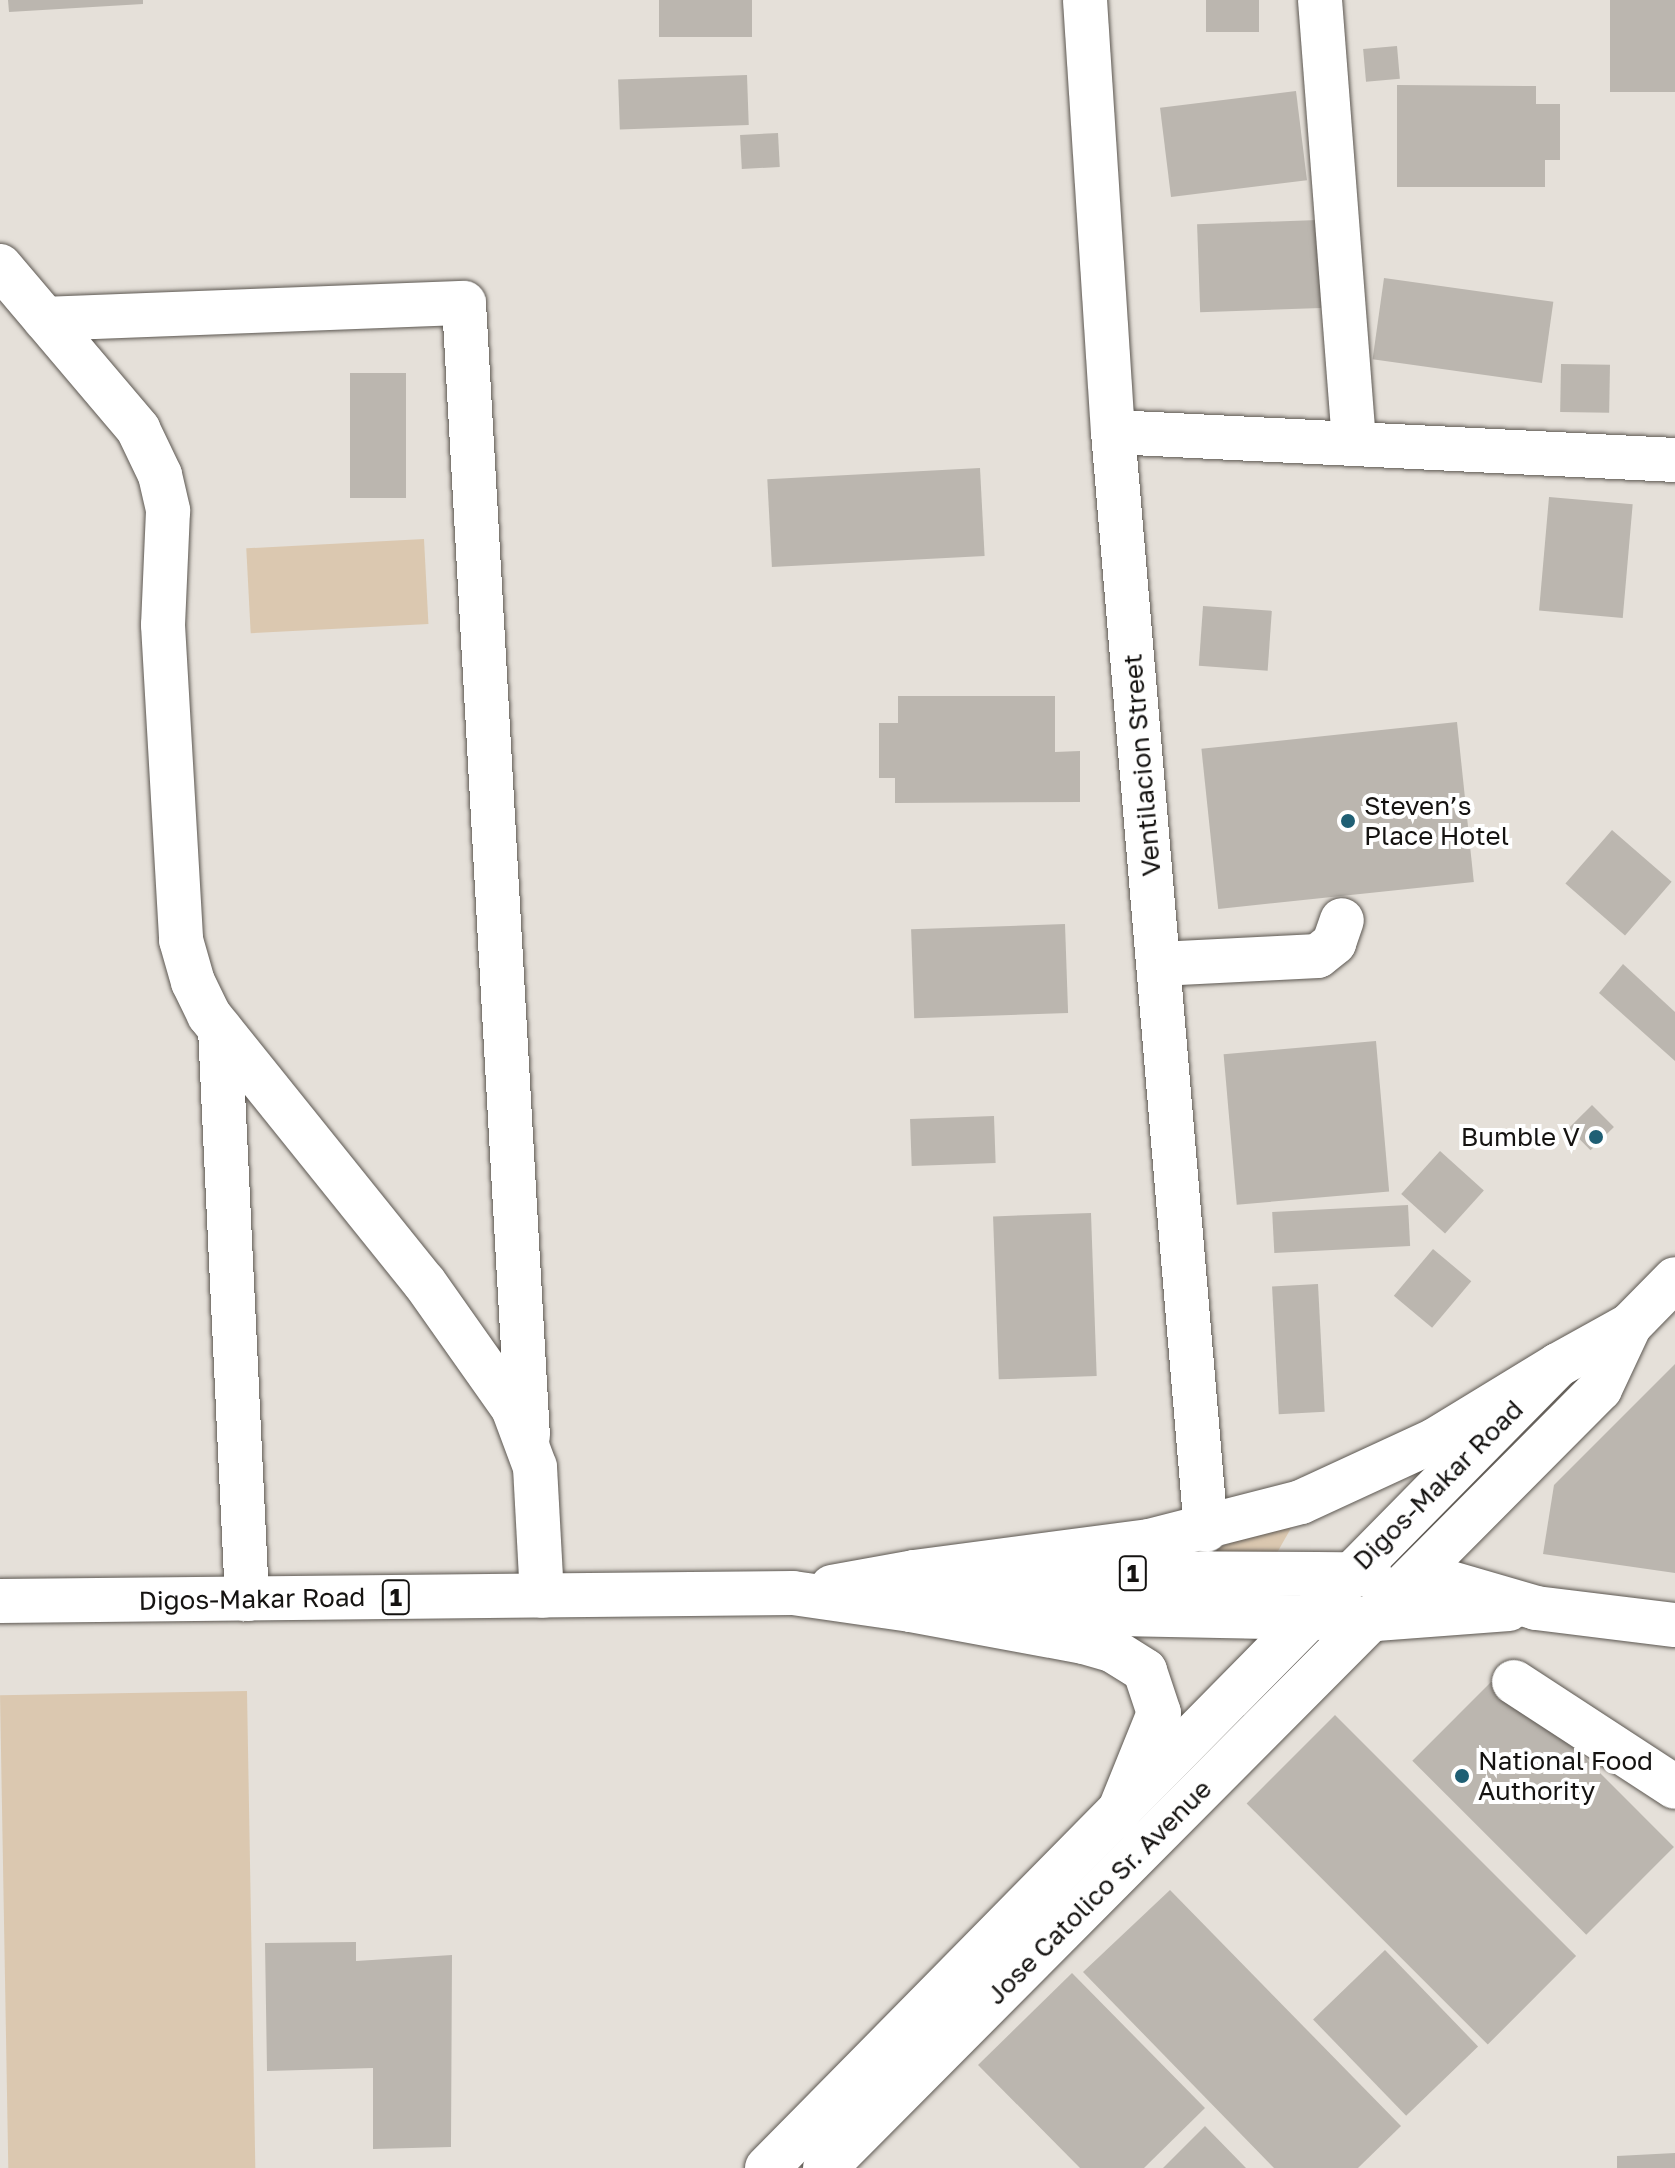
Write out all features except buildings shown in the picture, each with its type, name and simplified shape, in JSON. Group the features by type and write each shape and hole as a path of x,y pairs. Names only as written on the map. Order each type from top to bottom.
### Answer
{"main road":[{"name":"Ventilacion Street","path":"1085,0 1113,432 1206,1530"},
{"path":"1320,0 1354,443"},
{"path":"0,266 138,429 160,475 168,511 163,625 181,940 193,982 220,1029 424,1282 528,1436"},
{"path":"45,319 464,303 528,1436 542,1596"},
{"path":"1113,432 1675,460"},
{"path":"1159,964 1318,956 1334,943 1342,920"},
{"path":"220,1029 247,1599"},
{"name":"Digos-Makar Road","path":"0,1601 913,1591 1352,1574 1558,1365 1630,1325 1675,1279"},
{"name":"Digos-Makar Road","path":"1376,1619 1600,1389 1630,1325"},
{"path":"913,1591 1206,1530 1301,1502 1377,1469 1558,1365"},
{"name":"1","path":"1352,1574 1420,1574"},
{"name":"Jose Catolico Sr. Avenue","path":"767,2168 1117,1817 1352,1574"},
{"path":"1420,1574 1536,1608 1675,1625"},
{"path":"913,1591 1112,1650 1145,1671 1159,1713 1117,1817"},
{"name":"Digos-Makar Road","path":"913,1591 1308,1619"},
{"path":"1376,1619 1536,1608"},
{"name":"1","path":"1308,1619 1376,1619"},
{"name":"Jose Catolico Sr. Avenue","path":"825,2168 1376,1619"},
{"path":"1514,1682 1675,1787"}],"shaded area":[{"path":"424,539 428,624 251,633 246,548"},
{"path":"1295,1521 1273,1560 1184,1559"},
{"path":"247,1691 255,2168 8,2168 0,1695"}],"place":[{"name":"Steven’s Place Hotel","path":"1348,821"},
{"name":"Bumble V","path":"1596,1137"},
{"name":"National Food Authority","path":"1462,1776"}]}
